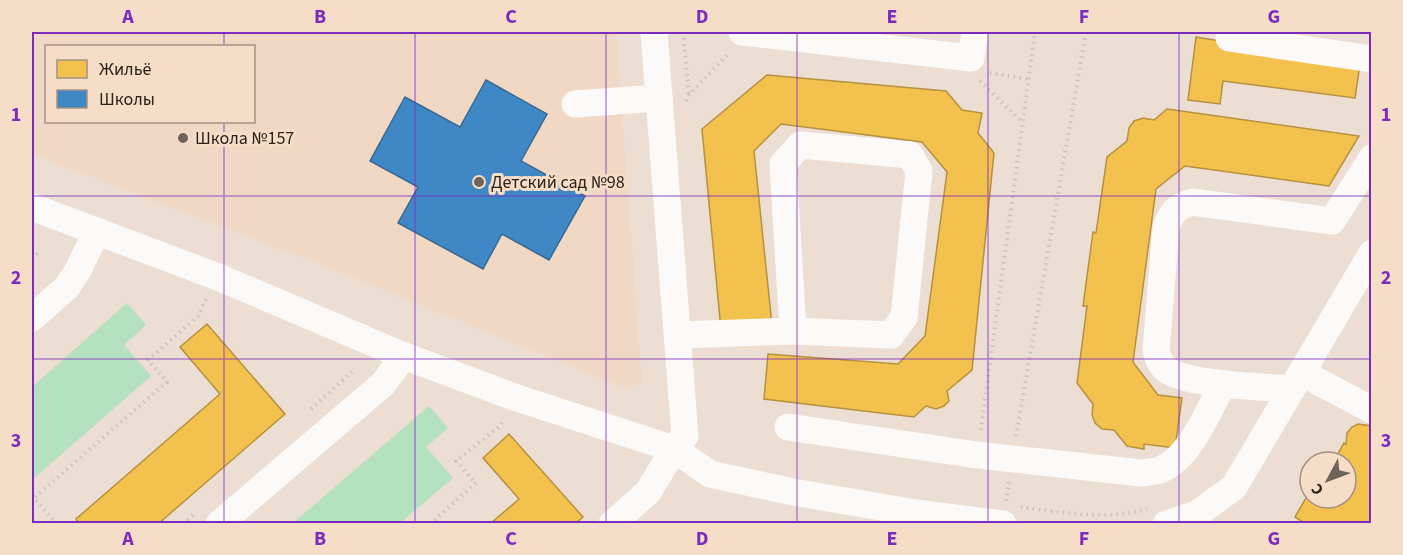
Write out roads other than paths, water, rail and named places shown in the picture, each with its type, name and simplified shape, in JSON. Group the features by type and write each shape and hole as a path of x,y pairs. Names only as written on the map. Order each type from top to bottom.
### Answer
{"lane":[{"path":"612,524 648,492 674,449 685,436 678,335 672,100 654,32"},
{"path":"738,39 975,65 975,32"},
{"path":"1230,32 1229,38 1367,71"},
{"path":"575,104 672,100"},
{"path":"678,335 792,331 891,335 904,317 919,171 910,156 800,145 783,164 792,331"},
{"path":"1371,158 1332,221 1193,202 1179,205 1170,214 1166,228 1156,350 1159,361 1177,375 1223,384 1297,381 1371,410"},
{"path":"32,207 218,277 404,357 514,397 674,449 710,474 793,492 916,513 1004,514"},
{"path":"32,318 68,287 97,231"},
{"path":"1166,524 1205,519 1234,487 1371,253"},
{"path":"219,524 383,384 404,357"},
{"path":"788,427 977,455 1141,473 1160,470 1185,451 1223,384"}],"place":[{"name":"Школа №157","path":"183,138"},
{"name":"Детский сад №98","path":"479,182"}]}
